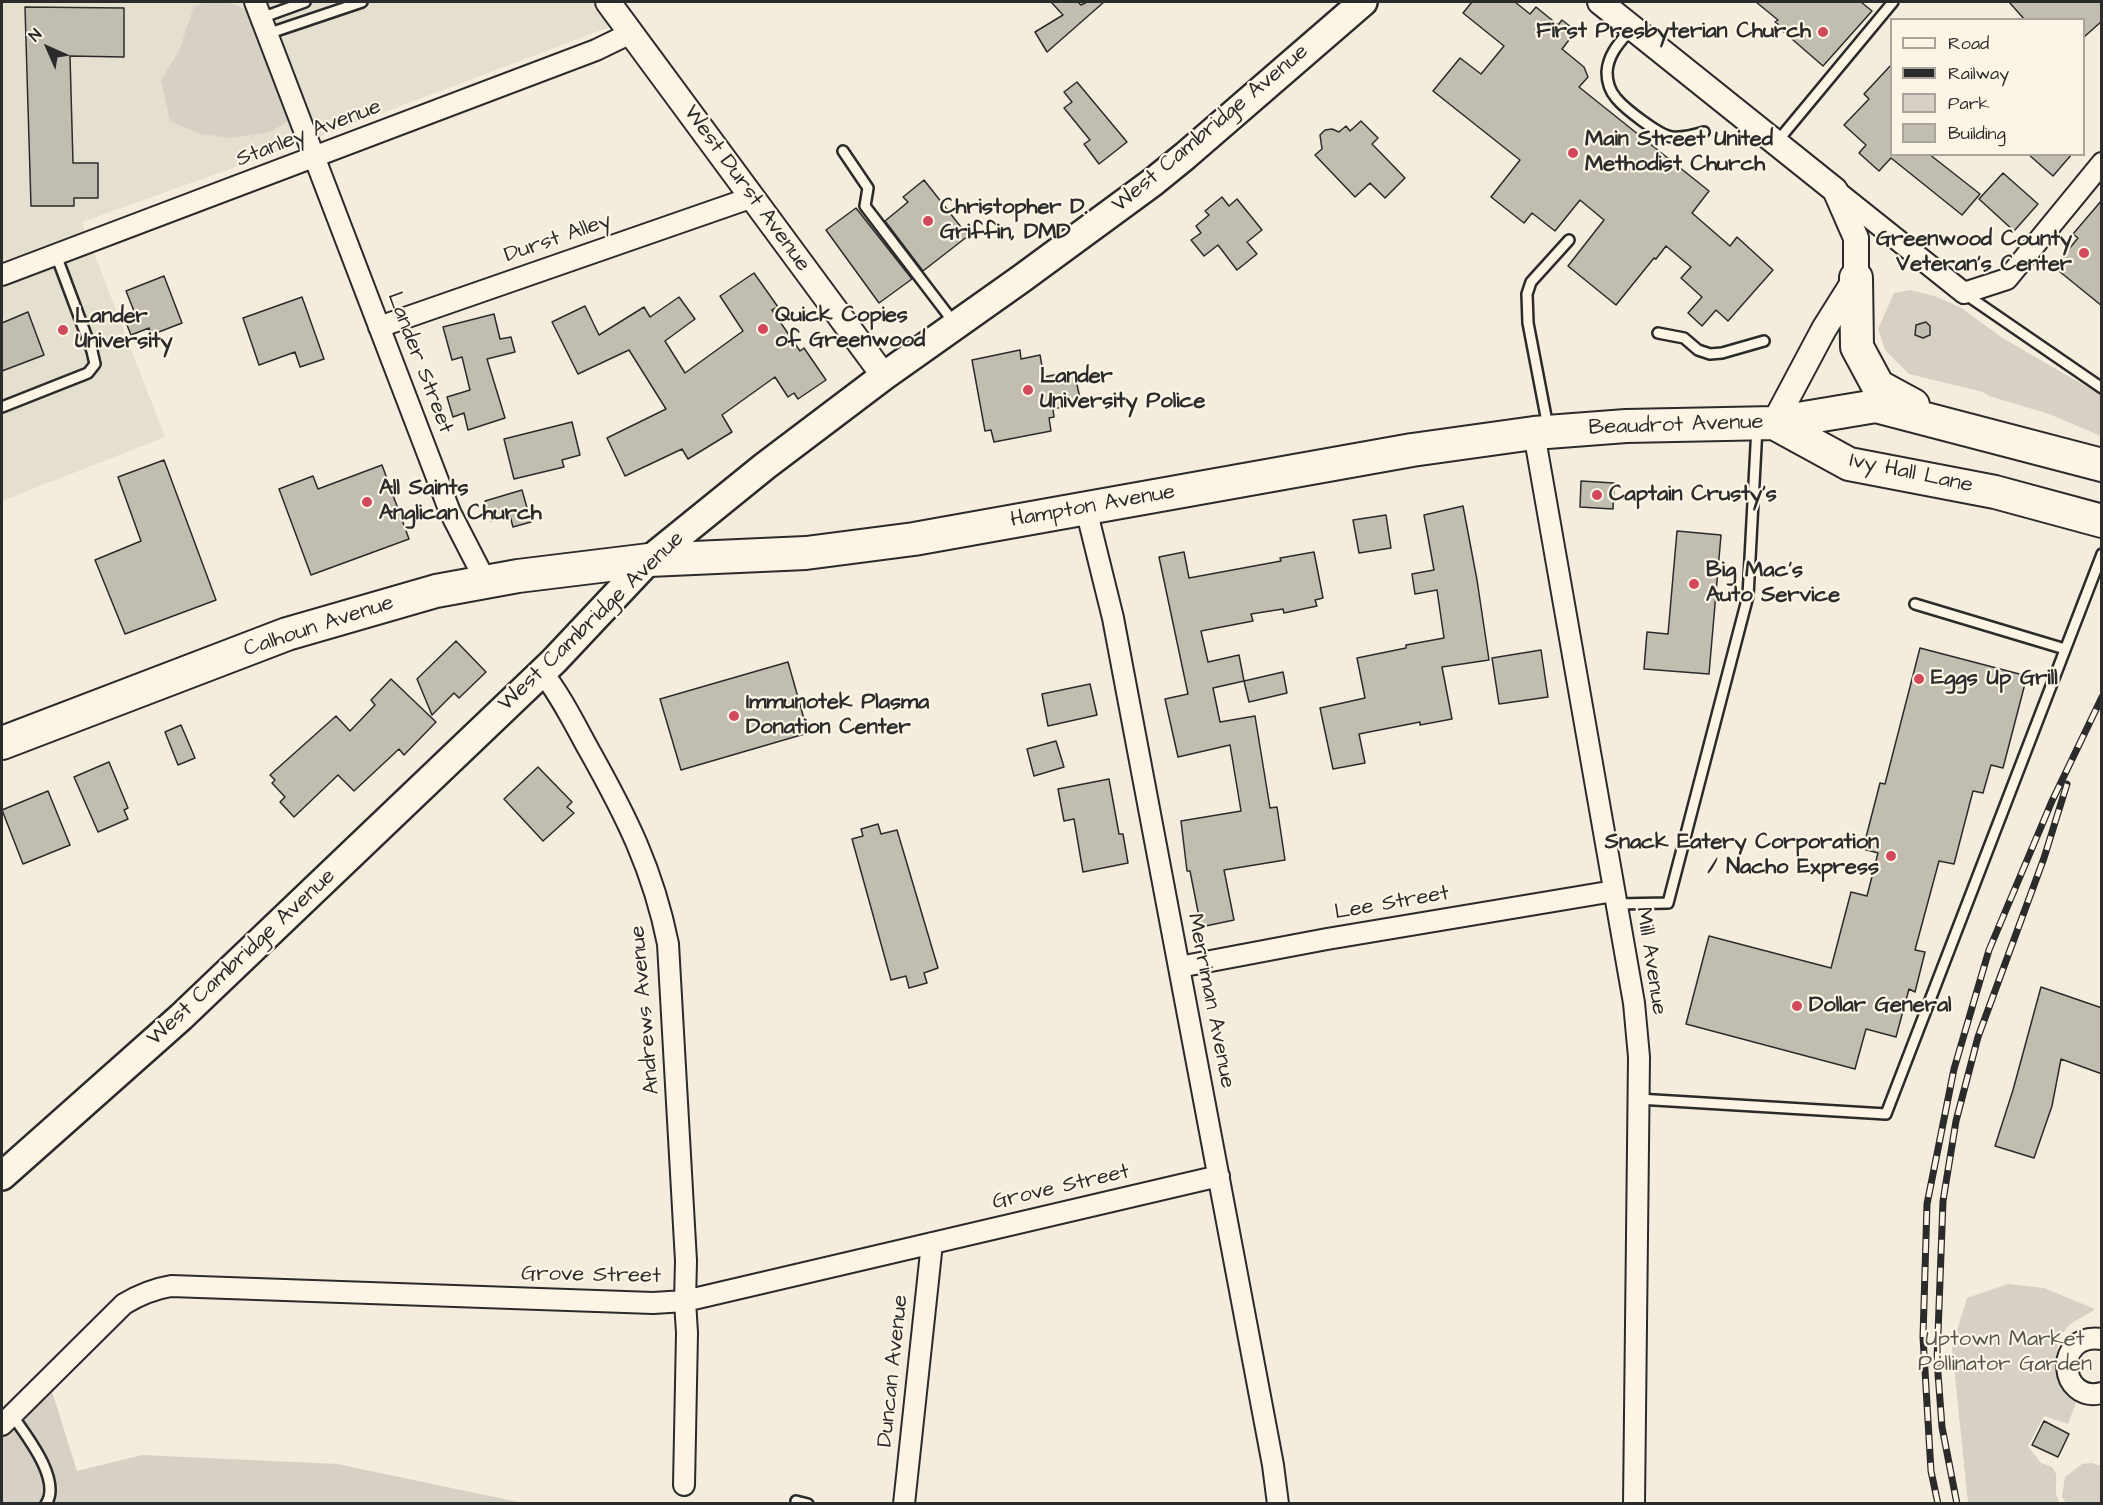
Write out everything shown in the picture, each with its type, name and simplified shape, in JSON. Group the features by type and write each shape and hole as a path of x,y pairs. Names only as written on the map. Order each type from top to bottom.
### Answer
{"main road":[{"name":"West Cambridge Avenue","path":"2,1176 181,1017 542,672 649,560 765,466 884,376 956,326 1185,156 1363,2"},
{"path":"1856,278 1857,347 1878,386 1951,426"},
{"path":"1766,424 1876,406 2102,465"},
{"name":"Beaudrot Avenue","path":"1541,432 1626,426 1766,424"},
{"name":"Ivy Hall Lane","path":"1766,424 1849,464 1995,492 2102,521"},
{"name":"Hampton Avenue","path":"649,560 806,553 914,539 1412,450 1541,432"},
{"name":"Calhoun Avenue","path":"2,743 287,634 392,603 436,591 518,576 649,560"}],"street":[{"name":"West Durst Avenue","path":"608,2 884,376"},
{"path":"1600,2 1964,293 2007,279 2102,163"},
{"name":"Lander Street","path":"261,18 450,512 486,582"},
{"name":"Stanley Avenue","path":"2,275 596,50 631,33"},
{"path":"1835,190 1856,238 1856,278"},
{"name":"Durst Alley","path":"379,327 753,197"},
{"name":"Beaudrot Avenue","path":"1766,424 1856,278"},
{"name":"Mill Avenue","path":"1541,432 1634,1003 1639,1057 1634,1503"},
{"name":"Merriman Avenue","path":"1086,509 1113,618 1274,1465 1278,1503"},
{"name":"Andrews Avenue","path":"542,672 558,693 623,811 647,866 662,913 670,972 686,1261 684,1485"},
{"name":"Lee Street","path":"1179,967 1350,935 1616,897"},
{"name":"Grove Street","path":"7,1420 124,1304 141,1293 158,1288 171,1286 653,1303 685,1301 1219,1176"},
{"name":"Duncan Avenue","path":"904,1503 932,1243"},
{"path":"2102,1339 2082,1340 2073,1347 2066,1368 2069,1379 2076,1388 2085,1393 2102,1394"}],"lane":[{"path":"261,18 305,2"},
{"path":"261,18 362,2"},
{"path":"1776,143 1893,2"},
{"path":"1632,27 1609,60 1607,74 1610,88 1616,99 1659,133 1678,137 1704,132"},
{"path":"843,151 868,188 865,206 956,326"},
{"path":"1541,432 1528,323 1527,294 1531,282 1569,240"},
{"path":"2,406 88,373 95,364 56,255"},
{"path":"1964,293 2102,388"},
{"path":"1658,333 1683,338 1692,346 1710,354 1722,353 1764,341"},
{"path":"1616,897 1668,903 1748,597 1766,424"},
{"path":"1638,1100 1886,1114 2102,554"},
{"path":"1915,604 2065,649"},
{"path":"7,1420 38,1455 49,1479 49,1498 45,1503"},
{"path":"796,1501 808,1503"}],"shaded area":[{"name":"Lander University","path":"2,2 594,2 612,26 308,141 82,222 165,437 2,501"}],"green space":[{"path":"207,2 228,2 247,10 290,120 270,132 232,138 200,134 170,121 161,80 179,51 194,6"},
{"path":"1910,290 1934,296 1960,307 2004,339 2101,395 2101,436 2049,414 1989,396 1983,392 1909,374 1885,350 1878,329 1894,293"},
{"name":"Uptown Market Pollinator Garden","path":"2008,1284 2044,1288 2095,1309 2071,1324 2063,1332 2059,1342 2057,1352 2061,1373 2077,1400 2068,1424 2044,1416 2028,1446 2041,1463 2052,1467 2056,1474 2056,1494 2059,1503 1968,1503 1952,1347 1967,1298"},
{"path":"48,1379 77,1471 142,1455 337,1464 523,1503 2,1504 2,1425"},
{"path":"2092,1463 2101,1466 2101,1503 2066,1503 2062,1497 2065,1477 2082,1464"}],"building":[{"path":"1051,2 1078,2 1081,5 1087,2 1104,2 1047,52 1035,32 1063,15"},
{"name":"Main Street United Methodist Church","path":"1472,2 1515,2 1530,14 1536,7 1558,25 1562,20 1576,31 1562,49 1584,67 1588,77 1579,87 1709,191 1692,213 1730,246 1737,237 1773,270 1728,321 1716,310 1702,326 1688,313 1702,297 1681,278 1691,267 1666,246 1616,305 1568,266 1604,220 1580,200 1555,231 1532,213 1524,223 1491,197 1520,160 1433,91 1460,58 1481,74 1504,46 1463,13"},
{"name":"First Presbyterian Church","path":"1756,2 1861,2 1872,11 1823,66 1777,26 1775,22 1778,20"},
{"path":"2009,2 2102,2 2102,21 2085,36 2085,18 2023,18"},
{"path":"25,7 124,8 124,57 70,56 73,163 98,163 98,198 74,198 74,206 31,206"},
{"path":"1890,66 1890,156 1932,156 1980,194 1962,215 1891,158 1879,171 1859,153 1866,145 1844,125 1869,99 1864,94"},
{"path":"1077,82 1127,142 1099,164 1084,144 1090,140 1064,108 1072,102 1064,92"},
{"path":"1361,121 1378,138 1372,144 1405,178 1385,198 1370,183 1355,197 1315,155 1322,149 1320,135 1325,130 1332,129 1339,132 1346,126 1350,131"},
{"path":"2030,156 2070,156 2053,176"},
{"path":"2003,173 2038,204 2014,231 1979,199"},
{"name":"Christopher D. Griffin, DMD","path":"924,180 968,236 923,271 885,221 908,202 903,197"},
{"path":"1222,197 1229,206 1237,199 1262,230 1247,242 1257,254 1237,270 1218,245 1204,256 1191,240 1201,233 1196,226 1209,215 1205,211"},
{"name":"Greenwood County Veteran's Center","path":"2102,200 2102,306 2054,267 2078,238 2073,234"},
{"path":"856,208 912,279 879,303 826,230"},
{"path":"754,273 778,307 772,310 800,351 804,348 826,380 798,399 794,393 788,397 775,377 722,415 732,432 688,459 682,449 625,476 607,438 666,409 629,350 578,374 552,322 585,306 599,335 644,307 650,317 679,297 695,319 665,341 685,373 743,331 720,296"},
{"path":"164,276 182,323 151,335 149,328 131,335 123,315 134,311 126,291"},
{"path":"302,297 324,359 300,367 295,352 259,365 243,318"},
{"path":"28,312 44,355 2,371 2,323"},
{"path":"494,314 500,339 511,337 515,352 487,359 505,418 468,430 464,413 453,417 447,397 470,390 462,357 452,360 443,327"},
{"path":"1926,322 1930,326 1930,335 1923,338 1915,335 1916,325"},
{"name":"Lander University Police","path":"1020,350 1021,359 1040,355 1044,377 1074,371 1081,403 1053,409 1054,417 1049,418 1051,431 994,442 991,430 985,431 972,360"},
{"path":"572,422 580,455 562,460 564,467 514,479 504,439"},
{"path":"164,460 216,600 125,634 95,560 141,541 118,477"},
{"path":"382,465 409,539 311,575 279,489 313,476 318,489"},
{"name":"Captain Crusty's","path":"1581,481 1614,483 1613,509 1580,507"},
{"path":"522,490 531,522 513,527 510,516 491,521 485,501"},
{"path":"1463,506 1489,660 1442,667 1452,719 1420,725 1420,722 1359,734 1365,763 1333,769 1320,708 1365,698 1357,658 1444,638 1437,590 1415,594 1412,574 1434,570 1424,515"},
{"path":"1386,515 1391,548 1359,553 1353,520"},
{"name":"Big Mac's Auto Service","path":"1677,531 1721,535 1709,674 1644,669 1647,632 1668,634"},
{"path":"1184,552 1189,578 1281,561 1280,558 1314,552 1323,598 1315,600 1317,606 1284,613 1283,609 1251,614 1253,621 1201,631 1208,662 1239,655 1244,681 1213,688 1220,722 1255,716 1270,808 1277,807 1285,860 1224,870 1234,920 1201,927 1190,871 1187,871 1181,821 1241,811 1230,745 1178,757 1165,699 1188,694 1159,557"},
{"path":"456,641 486,672 459,698 454,693 432,715 417,679"},
{"path":"1920,648 2027,676 2003,768 1991,765 1983,793 1973,791 1954,864 1939,861 1915,950 1925,952 1915,992 1909,989 1896,1037 1866,1029 1855,1069 1686,1024 1709,936 1831,968 1851,892 1867,896 1878,853 1863,849 1880,783 1885,784"},
{"path":"1541,650 1548,697 1499,704 1492,658"},
{"name":"Immunotek Plasma Donation Center","path":"788,662 808,733 681,770 660,699"},
{"path":"1283,672 1287,693 1249,702 1244,681"},
{"path":"391,679 436,722 404,755 399,749 354,791 338,775 294,817 280,802 285,797 272,783 275,780 270,775 336,716 350,731 375,705 371,700"},
{"path":"1090,684 1097,715 1048,726 1042,694"},
{"path":"181,725 195,758 178,765 165,732"},
{"path":"1056,741 1064,767 1034,776 1027,749"},
{"path":"109,762 128,808 124,810 128,819 98,832 74,777"},
{"path":"538,767 572,802 567,807 574,813 543,841 504,799"},
{"path":"1109,779 1119,834 1123,834 1128,863 1083,872 1074,819 1064,821 1058,789"},
{"path":"48,791 70,845 23,864 2,810"},
{"path":"878,824 881,834 897,830 938,968 924,973 927,983 909,988 906,976 891,980 852,839 863,836 861,829"},
{"path":"2041,987 2102,1008 2102,1074 2061,1059 2052,1106 2034,1158 1995,1146"},
{"path":"2044,1421 2069,1434 2058,1457 2032,1445"}],"railway":[{"path":"1938,1504 1931,1471 1923,1337 1927,1204 1954,1069 1989,950 2052,801 2102,697"},
{"path":"1957,1504 1942,1427 1937,1360 1943,1201 1956,1121 1978,1037 2044,858 2067,784"}],"place":[{"name":"First Presbyterian Church","path":"1823,32"},
{"name":"Main Street United Methodist Church","path":"1573,153"},
{"name":"Christopher D. Griffin, DMD","path":"928,221"},
{"name":"Greenwood County Veteran's Center","path":"2084,253"},
{"name":"Quick Copies of Greenwood","path":"763,329"},
{"name":"Lander University","path":"63,330"},
{"name":"Lander University Police","path":"1028,390"},
{"name":"Captain Crusty's","path":"1597,495"},
{"name":"All Saints Anglican Church","path":"367,502"},
{"name":"Big Mac's Auto Service","path":"1694,584"},
{"name":"Eggs Up Grill","path":"1919,679"},
{"name":"Immunotek Plasma Donation Center","path":"734,716"},
{"name":"Snack Eatery Corporation / Nacho Express","path":"1891,856"},
{"name":"Dollar General","path":"1797,1006"}]}
